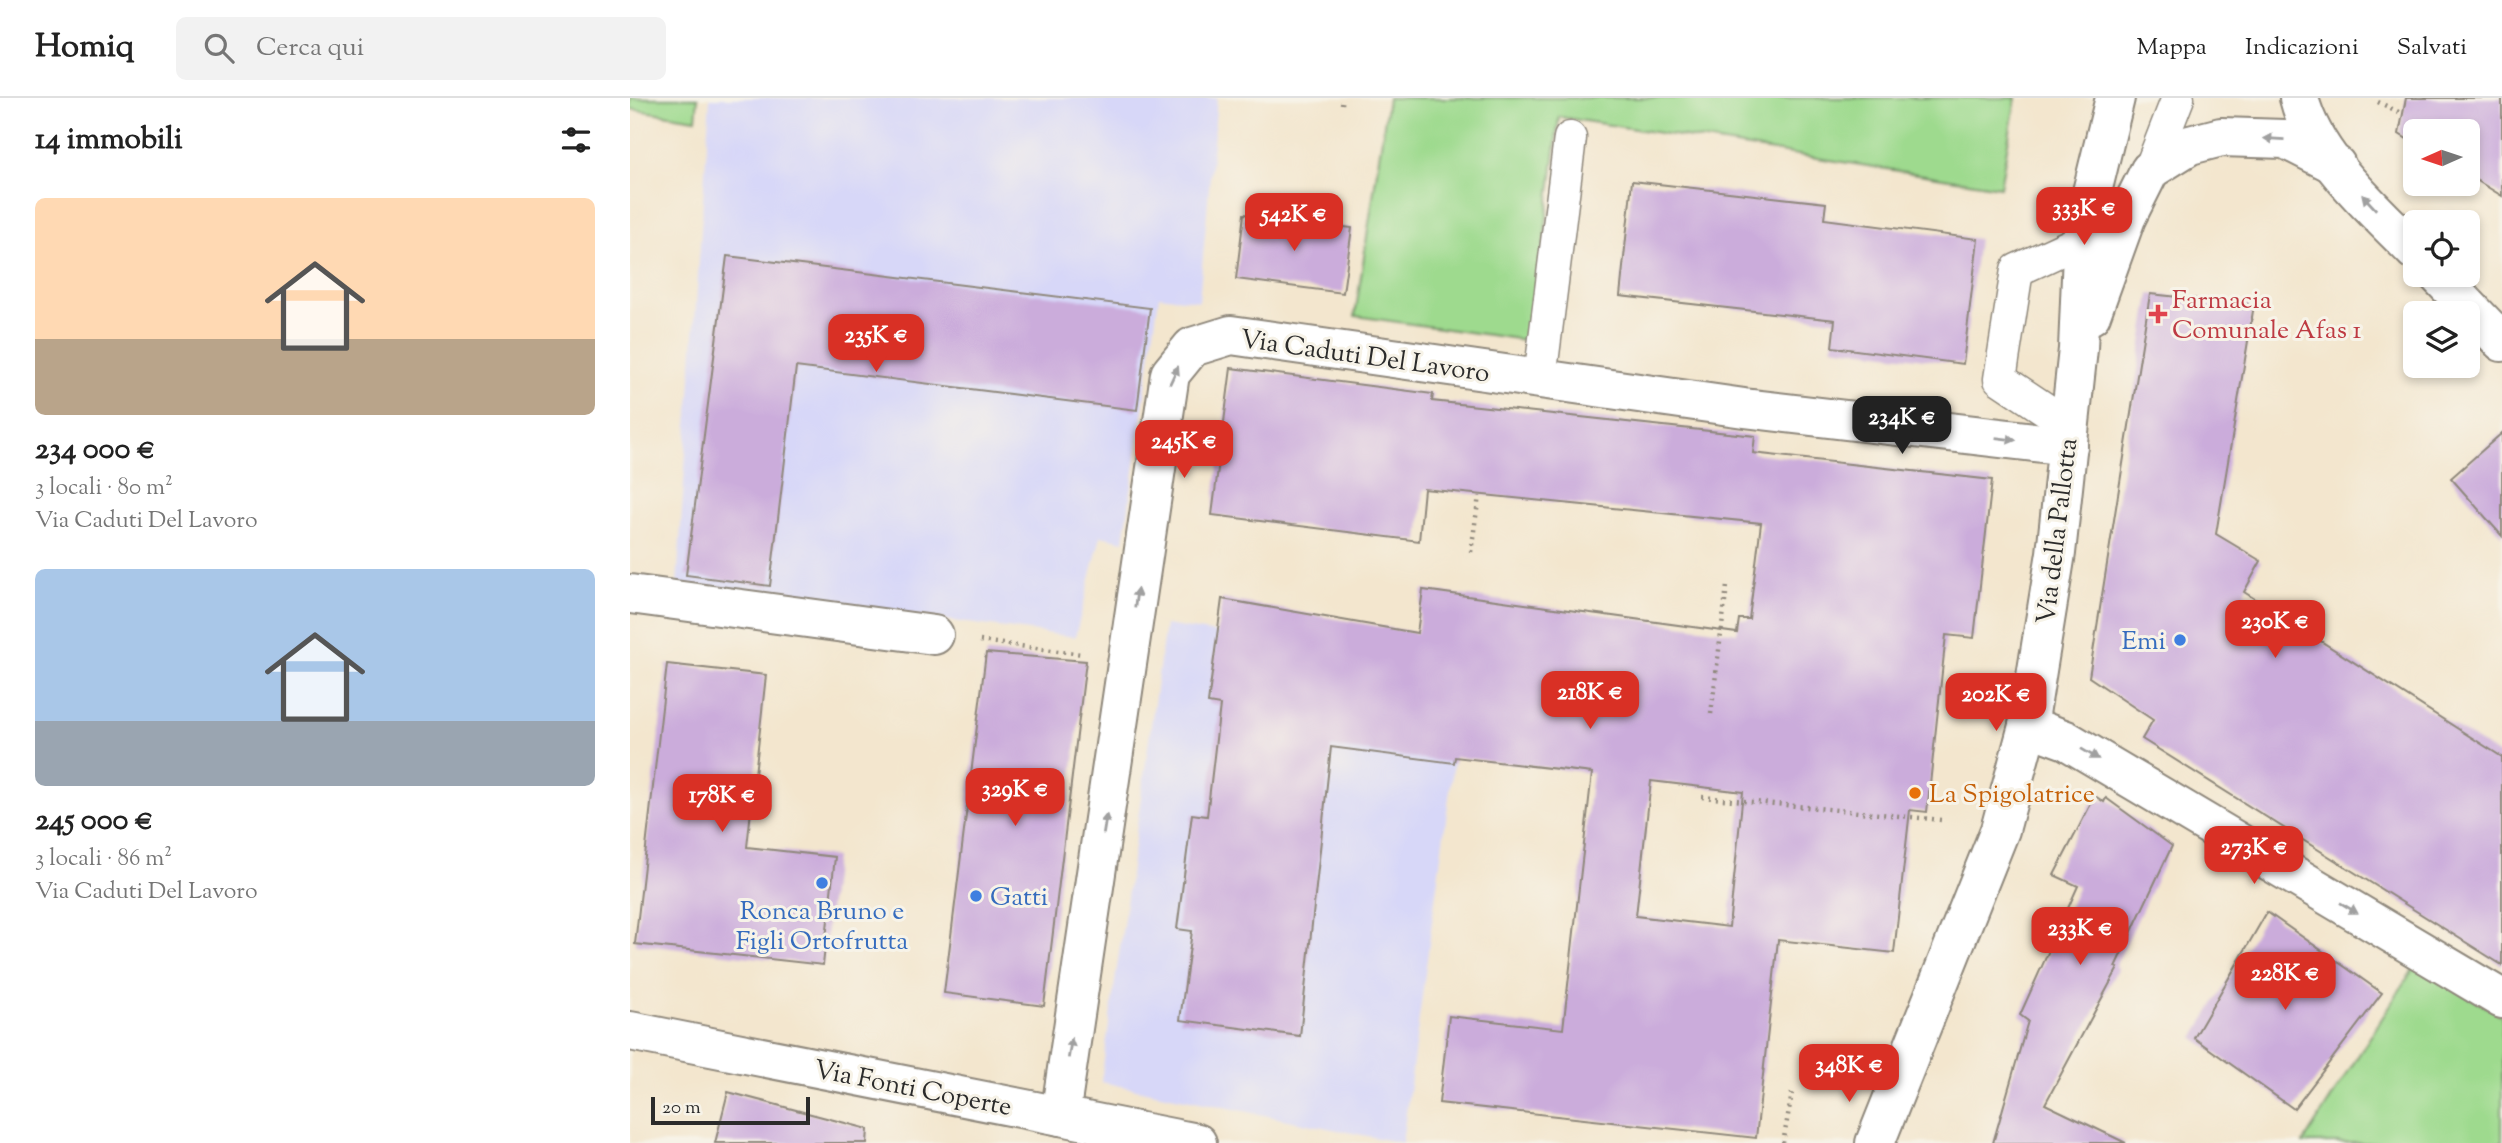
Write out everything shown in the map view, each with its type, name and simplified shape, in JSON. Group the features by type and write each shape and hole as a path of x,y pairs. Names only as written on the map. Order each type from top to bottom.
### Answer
{"street":[{"name":"Via della Pallotta","path":"1881,1126 2000,830 2028,726 2056,553 2078,349 2082,240 2115,98"},
{"path":"2299,98 2304,117 2336,165 2403,238"},
{"path":"2078,349 2126,218 2150,170 2190,145 2221,137 2285,139 2336,165"},
{"path":"2449,287 2502,342"},
{"name":"Via Caduti Del Lavoro","path":"1060,1116 1170,374 1192,347 1231,335 1744,408 2068,435"},
{"path":"630,594 934,635"},
{"path":"2028,726 2066,740 2502,999"},
{"name":"Via Fonti Coperte","path":"630,1031 1196,1143"},
{"path":"1849,1143 1881,1126"}],"lane":[{"path":"2150,170 2178,98"},
{"path":"1540,379 1570,138"},
{"path":"2068,435 2000,379 2017,270 2082,240"}],"path":[{"path":"2378,102 2403,114"},
{"path":"1471,552 1479,495"},
{"path":"1711,714 1727,586"},
{"path":"934,635 1086,654"},
{"path":"1702,797 1942,820"},
{"path":"1783,1143 1792,1093"}],"shaded area":[{"path":"710,98 1217,98 1199,301 1159,296 1124,541 1101,536 1075,637 677,585"},
{"path":"1165,625 1466,672 1402,1143 1101,1082"}],"green space":[{"path":"630,98 698,98 696,119 630,109"},
{"path":"1388,98 2016,98 2000,187 1559,117 1532,341 1355,316"},
{"path":"2415,966 2502,1016 2502,1143 2303,1143"}],"building":[{"path":"2406,98 2502,98 2502,196 2480,182 2480,119 2403,119 2403,136 2399,134"},
{"path":"1632,181 1826,203 1824,219 1978,239 1963,364 1832,347 1835,320 1620,296"},
{"path":"1244,214 1352,228 1343,293 1236,279"},
{"path":"727,256 1150,308 1137,410 796,367 770,586 686,575"},
{"path":"2150,294 2254,305 2216,534 2261,561 2244,592 2502,757 2502,965 2142,739 2153,720 2089,677"},
{"path":"1231,368 1433,394 1432,401 1755,436 1753,453 1992,480 1974,638 1946,635 1927,812 1910,810 1894,953 1778,940 1756,1138 1439,1103 1449,1016 1563,1029 1592,773 1455,757 1454,763 1331,747 1300,1036 1180,1020 1192,931 1177,929 1192,814 1207,816 1220,705 1208,703 1222,599 1417,633 1423,590 1737,633 1739,619 1749,619 1761,523 1424,489 1419,541 1212,515","holes":["1651,781 1743,792 1729,927 1636,916"]},
{"path":"2502,433 2502,536 2451,478"},
{"path":"986,653 1086,661 1044,1006 944,993"},
{"path":"667,664 766,675 747,847 835,857 823,965 635,944"},
{"path":"2095,796 2104,802 2106,798 2172,846 2115,967 2118,968 2045,1104 2126,1143 1993,1143 2028,1021 2020,1015 2078,886 2054,875"},
{"path":"2267,912 2382,993 2294,1109 2194,1038"},
{"path":"728,1092 868,1129 867,1143 715,1143"}],"place":[{"name":"Farmacia Comunale Afas 1","path":"2158,314"},
{"name":"Emi","path":"2180,640"},
{"name":"La Spigolatrice","path":"1915,793"},
{"name":"Ronca Bruno e Figli Ortofrutta","path":"822,883"},
{"name":"Gatti","path":"976,896"}]}
